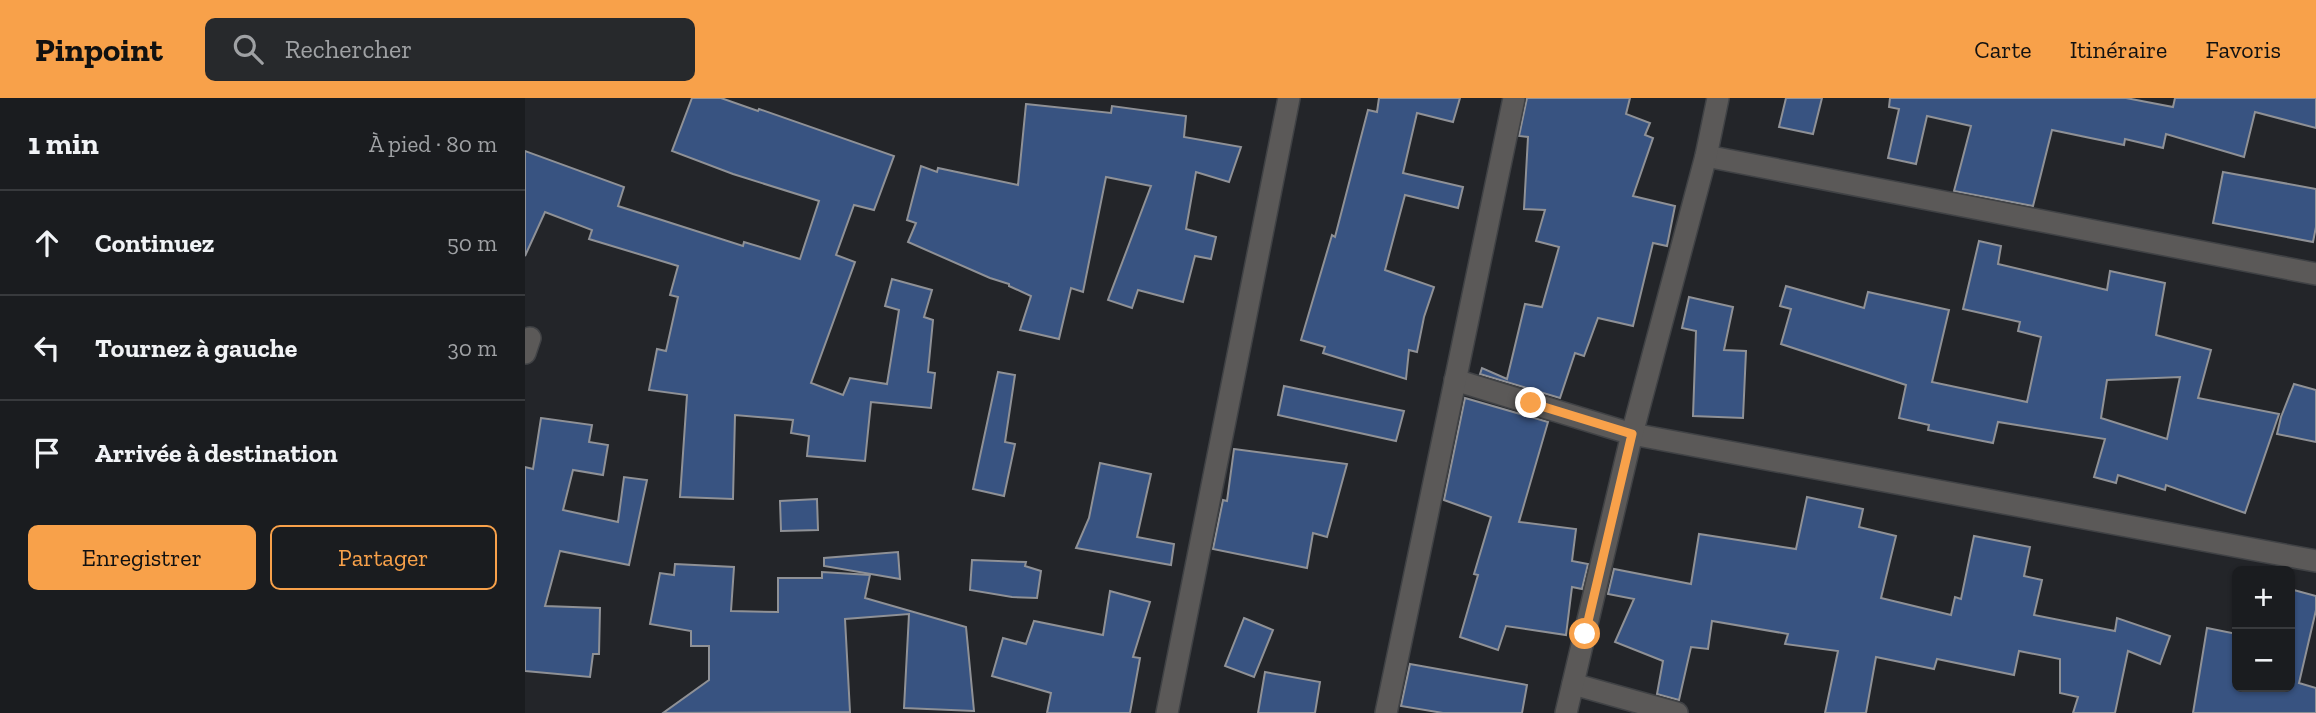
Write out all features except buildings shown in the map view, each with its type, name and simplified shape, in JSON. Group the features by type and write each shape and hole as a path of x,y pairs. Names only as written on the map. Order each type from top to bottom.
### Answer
{"street":[{"path":"1167,713 1289,98"},
{"path":"1387,713 1514,98"},
{"path":"1566,713 1632,434 1706,156 1718,98"},
{"path":"1706,156 2316,274"},
{"path":"1455,380 1632,434 2316,561"},
{"path":"1573,684 1677,713"}],"route":[{"path":"1531,403 1632,434 1585,634"}]}
